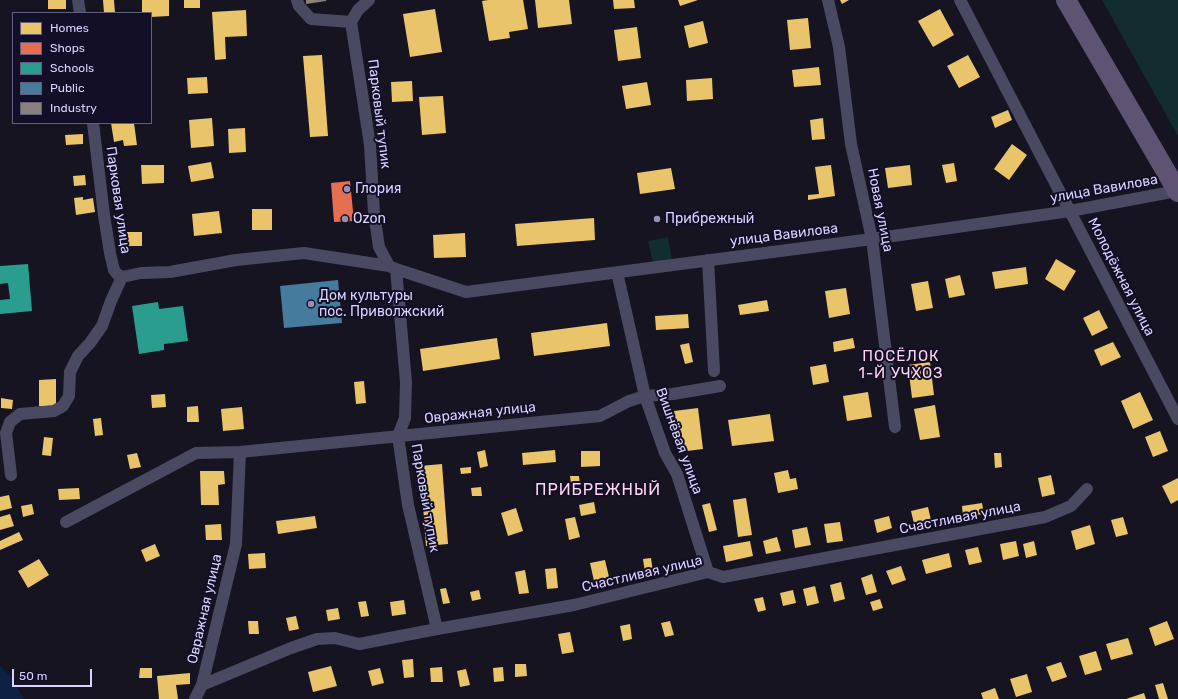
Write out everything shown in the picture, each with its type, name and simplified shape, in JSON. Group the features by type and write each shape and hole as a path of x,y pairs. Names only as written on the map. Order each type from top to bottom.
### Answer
{"main road":[{"path":"1066,0 1178,192"}],"street":[{"path":"78,0 80,12"},
{"path":"297,0 299,6 311,19 351,22 358,10 369,0"},
{"name":"Новая улица","path":"828,0 839,47 851,144 872,239 895,427"},
{"name":"Молодёжная улица","path":"960,0 1178,419"},
{"name":"Парковый тупик","path":"351,22 370,145 374,213 379,247 392,268 406,382 405,418 398,436 408,505 437,629"},
{"name":"Парковая улица","path":"93,124 110,253 114,270 122,277"},
{"name":"улица Вавилова","path":"122,277 170,272 236,260 304,253 392,268 466,292 1070,212 1178,192"},
{"path":"708,260 714,371"},
{"name":"Вишнёвая улица","path":"617,272 645,396 665,453 677,474 708,572"},
{"path":"11,475 6,433 10,422 20,414 54,411 63,406 69,396 70,372 78,356 90,343 102,326 122,277"},
{"name":"Овражная улица","path":"66,522 196,453 240,452 600,416 629,401 645,396 673,394 720,386"},
{"name":"Овражная улица","path":"195,699 202,685 236,544 240,452"},
{"name":"Счастливая улица","path":"202,685 291,648 317,639 335,638 359,644 574,605 708,572 723,577 1045,517 1071,506 1087,489"}],"green space":[{"path":"1102,0 1178,0 1178,136"},
{"path":"668,237 672,261 653,264 648,241"}],"water":[{"path":"0,666 10,676 24,699 0,699"}],"building: Homes":[{"path":"48,0 66,0 66,9 48,9"},
{"path":"103,0 114,0 115,12 104,12"},
{"path":"142,0 169,0 169,16 152,17 152,12 142,12"},
{"path":"184,0 200,0 200,8 184,8"},
{"path":"523,0 528,29 509,32 510,38 489,41 482,1"},
{"path":"535,0 569,0 572,24 538,28"},
{"path":"613,0 634,0 635,8 614,9"},
{"path":"678,0 698,0 680,6"},
{"path":"840,0 849,0 842,4"},
{"path":"435,9 442,52 410,57 403,14"},
{"path":"940,9 954,35 933,47 918,21"},
{"path":"246,10 247,36 225,37 226,59 215,60 212,12"},
{"path":"808,18 811,48 790,50 787,20"},
{"path":"703,21 708,43 689,48 684,26"},
{"path":"637,27 641,58 618,61 614,30"},
{"path":"322,55 328,136 310,137 303,56"},
{"path":"968,55 980,77 959,88 947,66"},
{"path":"819,67 821,85 794,87 792,70"},
{"path":"207,77 208,93 188,94 187,78"},
{"path":"712,78 713,99 687,101 686,80"},
{"path":"412,81 413,101 392,102 391,82"},
{"path":"647,82 651,105 626,109 622,86"},
{"path":"443,96 446,133 422,135 419,97"},
{"path":"1008,110 1012,120 995,128 991,117"},
{"path":"212,118 214,146 191,148 189,120"},
{"path":"823,118 825,139 812,140 810,120"},
{"path":"111,124 134,124 137,145 124,146 123,140 114,142"},
{"path":"245,128 246,152 229,153 228,129"},
{"path":"83,134 83,144 66,145 65,135"},
{"path":"1012,144 1027,155 1009,180 994,169"},
{"path":"211,162 214,178 191,182 188,166"},
{"path":"954,163 957,181 946,183 942,165"},
{"path":"141,165 164,165 164,183 142,184"},
{"path":"831,165 835,196 808,200 808,195 819,194 815,167"},
{"path":"910,165 912,185 888,188 885,168"},
{"path":"671,168 675,189 640,194 637,173"},
{"path":"85,175 86,185 74,186 73,176"},
{"path":"83,197 83,200 93,198 95,212 76,215 74,198"},
{"path":"252,209 272,209 272,230 252,230"},
{"path":"219,211 222,233 194,236 192,214"},
{"path":"594,218 595,240 517,246 515,224"},
{"path":"127,232 142,232 142,246 128,246"},
{"path":"465,233 466,257 434,258 433,235"},
{"path":"1056,259 1076,271 1064,291 1045,279"},
{"path":"1026,267 1028,284 995,289 992,272"},
{"path":"960,275 965,295 949,298 945,279"},
{"path":"928,281 933,308 916,311 911,284"},
{"path":"846,288 850,314 829,318 825,291"},
{"path":"767,300 769,311 740,315 738,305"},
{"path":"1099,310 1108,328 1092,336 1083,318"},
{"path":"688,314 689,328 656,330 655,316"},
{"path":"607,323 610,346 534,356 531,333"},
{"path":"497,338 500,359 423,371 420,349"},
{"path":"853,338 855,348 834,352 833,342"},
{"path":"1113,342 1121,357 1101,366 1094,350"},
{"path":"689,343 693,362 685,364 680,345"},
{"path":"930,362 934,395 912,398 908,365"},
{"path":"826,364 829,382 813,385 810,367"},
{"path":"56,379 56,406 39,406 39,380"},
{"path":"364,381 366,403 356,404 354,382"},
{"path":"868,392 872,417 847,421 843,396"},
{"path":"1140,392 1153,420 1133,429 1121,401"},
{"path":"165,394 166,407 152,408 151,395"},
{"path":"1,398 13,400 12,409 1,408"},
{"path":"935,405 940,437 920,440 914,409"},
{"path":"198,406 199,422 187,422 187,407"},
{"path":"242,407 244,429 223,431 221,409"},
{"path":"698,408 703,449 679,452 674,411"},
{"path":"770,414 774,441 732,446 728,420"},
{"path":"101,418 103,435 95,436 93,419"},
{"path":"1160,431 1168,451 1153,457 1145,437"},
{"path":"44,437 53,438 51,456 42,455"},
{"path":"485,450 488,466 480,468 477,452"},
{"path":"555,450 556,462 523,465 522,453"},
{"path":"581,451 600,451 600,466 581,467"},
{"path":"137,453 141,467 130,469 127,455"},
{"path":"994,453 1001,453 1002,467 995,468"},
{"path":"442,464 448,544 426,546 420,466"},
{"path":"471,467 471,473 461,474 460,468"},
{"path":"788,470 790,479 796,478 798,489 778,493 774,473"},
{"path":"200,471 224,471 225,484 218,485 219,505 201,505"},
{"path":"1051,475 1055,494 1042,497 1038,478"},
{"path":"570,476 579,476 581,493 572,493"},
{"path":"1178,478 1178,500 1171,504 1162,486"},
{"path":"481,487 482,496 472,496 471,488"},
{"path":"79,488 80,499 59,500 58,489"},
{"path":"9,495 12,508 0,511 0,497"},
{"path":"746,498 752,535 738,537 733,500"},
{"path":"594,502 596,513 581,516 579,505"},
{"path":"710,503 717,530 709,532 702,505"},
{"path":"982,503 984,514 963,517 962,506"},
{"path":"32,504 34,514 23,517 21,506"},
{"path":"928,507 931,520 914,524 911,511"},
{"path":"516,508 523,531 508,536 501,513"},
{"path":"10,514 14,526 0,530 0,517"},
{"path":"315,516 317,528 278,534 276,521"},
{"path":"889,516 892,528 877,533 874,520"},
{"path":"575,517 580,537 569,540 565,519"},
{"path":"1123,517 1128,534 1116,537 1111,520"},
{"path":"840,522 843,541 827,543 824,524"},
{"path":"221,524 222,540 206,540 205,525"},
{"path":"1090,525 1095,544 1076,550 1071,531"},
{"path":"807,527 811,545 795,548 792,530"},
{"path":"19,532 23,540 0,550 0,541"},
{"path":"777,537 781,551 766,554 763,541"},
{"path":"750,541 753,556 726,562 723,546"},
{"path":"1016,541 1019,556 1003,560 1000,544"},
{"path":"1034,541 1037,555 1026,558 1023,544"},
{"path":"155,544 160,556 146,562 141,550"},
{"path":"978,547 982,562 969,565 965,550"},
{"path":"265,553 266,568 249,569 248,554"},
{"path":"949,553 952,567 926,574 922,560"},
{"path":"651,558 653,572 645,573 643,559"},
{"path":"39,559 49,575 28,588 18,571"},
{"path":"605,560 609,577 594,581 590,563"},
{"path":"901,566 906,580 892,585 886,571"},
{"path":"556,568 558,588 547,589 545,569"},
{"path":"525,570 529,593 519,594 515,572"},
{"path":"872,574 877,592 866,595 861,578"},
{"path":"841,582 845,599 834,602 830,585"},
{"path":"815,586 819,603 807,606 803,589"},
{"path":"446,588 450,603 443,604 440,589"},
{"path":"479,590 481,599 472,601 470,592"},
{"path":"793,590 796,603 783,606 780,593"},
{"path":"763,597 766,610 758,612 754,599"},
{"path":"880,599 883,608 873,611 870,602"},
{"path":"404,600 406,614 392,616 390,602"},
{"path":"366,601 369,616 361,617 358,602"},
{"path":"338,608 340,619 328,621 326,610"},
{"path":"296,616 299,629 289,631 286,618"},
{"path":"248,621 258,621 259,634 249,634"},
{"path":"670,621 674,635 665,637 661,623"},
{"path":"1167,621 1174,639 1155,646 1149,628"},
{"path":"630,624 632,639 623,641 620,626"},
{"path":"570,632 574,652 562,654 558,634"},
{"path":"1128,638 1133,654 1111,660 1106,644"},
{"path":"1096,651 1102,670 1085,675 1079,656"},
{"path":"413,659 414,677 404,678 402,660"},
{"path":"1061,662 1067,677 1052,682 1046,667"},
{"path":"515,664 526,664 527,676 515,677"},
{"path":"331,666 337,686 313,692 308,672"},
{"path":"442,667 443,682 431,682 430,668"},
{"path":"503,667 504,681 494,682 493,668"},
{"path":"140,668 152,668 152,678 139,678"},
{"path":"380,668 384,683 372,686 368,671"},
{"path":"466,669 470,685 460,687 457,671"},
{"path":"190,673 190,684 176,685 178,699 159,699 157,676"},
{"path":"1027,674 1032,692 1016,697 1010,679"},
{"path":"1163,683 1168,699 1159,699 1155,685"},
{"path":"995,688 999,699 983,699 981,693"},
{"path":"1144,693 1146,699 1126,699"}],"building: Shops":[{"path":"350,181 354,221 334,222 331,183"}],"building: Schools":[{"path":"28,264 32,311 0,314 0,300 10,299 8,283 0,284 0,266"},
{"path":"158,302 159,309 183,306 188,341 164,344 164,350 139,354 132,306"}],"building: Public":[{"name":"Дом культуры пос. Приволжский","path":"338,280 342,323 284,328 280,286"}],"building: Industry":[{"path":"306,0 326,0 326,1 306,4"}],"place":[{"name":"Глория","path":"347,189"},
{"name":"Ozon","path":"345,219"},
{"name":"Прибрежный","path":"657,219"},
{"name":"Дом культуры пос. Приволжский","path":"311,304"}],"district":[{"name":"ПОСЁЛОК 1-Й УЧХОЗ","path":"901,366"},
{"name":"ПРИБРЕЖНЫЙ","path":"598,490"}]}
